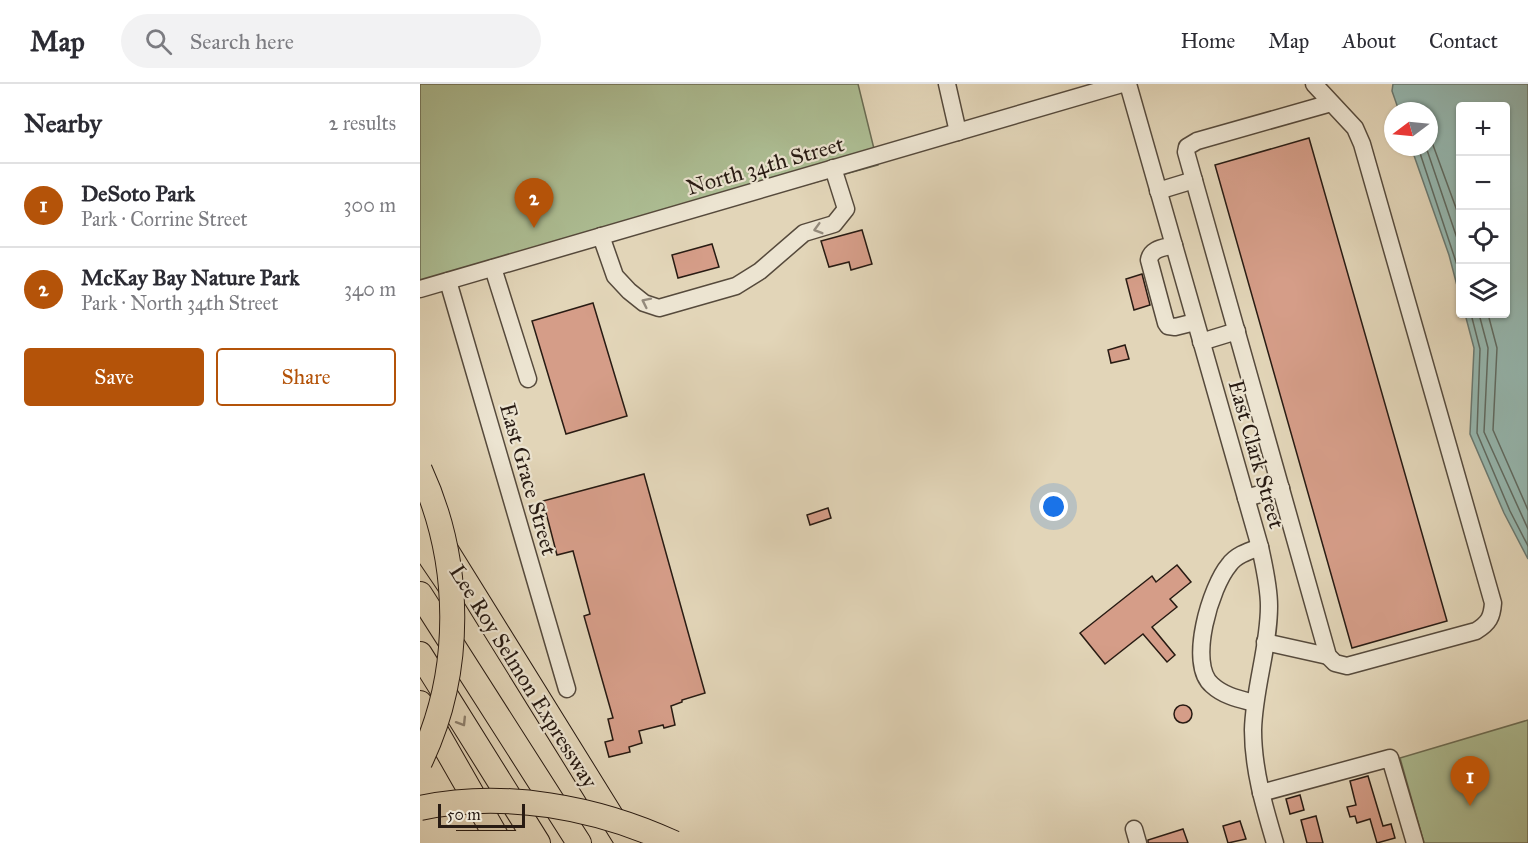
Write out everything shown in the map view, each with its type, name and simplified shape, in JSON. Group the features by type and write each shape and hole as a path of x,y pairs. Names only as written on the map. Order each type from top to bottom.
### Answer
{"highway":[{"path":"420,470 433,501 444,538 452,613 450,651 444,690 435,725 420,762"},
{"name":"Lee Roy Selmon Expressway","path":"420,508 627,841"},
{"path":"420,542 462,603 540,703"},
{"path":"420,594 579,843"},
{"path":"420,654 538,843"},
{"path":"420,703 500,843"},
{"path":"420,808 442,803 523,802 596,815 638,828 674,843"},
{"path":"456,843 516,843"}],"street":[{"path":"946,84 958,132"},
{"name":"North 34th Street","path":"420,289 1122,84"},
{"name":"East Clark Street","path":"1128,84 1260,547 1267,580 1269,605 1254,702 1254,743 1261,793 1275,843"},
{"path":"1314,84 1355,128 1362,144 1493,603 1492,617 1485,625 1462,636 1347,666 1335,663 1328,656 1186,152 1191,143 1331,103"},
{"path":"601,236 615,276 644,303 659,308 736,286 760,271 804,233 834,225 846,209 833,168"},
{"path":"1158,191 1194,180"},
{"path":"1174,245 1155,250 1151,253 1149,260 1166,323 1168,326 1175,327 1195,322"},
{"path":"493,268 528,379"},
{"name":"East Grace Street","path":"448,281 567,689"},
{"path":"1201,342 1237,332"},
{"path":"1246,498 1281,488"},
{"path":"1254,702 1232,697 1211,684 1202,669 1201,645 1207,616 1221,575 1230,562 1260,547"},
{"path":"1265,642 1328,656"},
{"path":"1261,793 1390,758 1415,843"}],"green space":[{"path":"420,84 858,84 878,165 420,291"},
{"path":"1528,720 1528,843 1424,843 1400,758"}],"water":[{"path":"1393,84 1528,84 1528,559 1504,513 1470,434 1474,348 1466,318 1510,318 1510,102 1456,102 1456,282 1414,156 1438,156 1438,102 1396,102 1392,91"}],"building":[{"path":"1309,138 1447,621 1352,648 1215,165"},
{"path":"862,230 872,264 851,270 849,262 829,267 821,241"},
{"path":"712,244 719,267 678,278 672,255"},
{"path":"1142,274 1150,305 1134,310 1126,279"},
{"path":"593,303 627,416 566,434 532,321"},
{"path":"1125,345 1129,359 1111,363 1108,350"},
{"path":"644,474 705,693 671,706 675,725 664,728 663,725 639,731 642,743 629,747 630,752 609,757 605,742 613,740 608,719 613,718 584,616 590,614 573,551 557,555 543,501"},
{"path":"828,508 831,518 810,525 807,515"},
{"path":"1177,565 1191,582 1170,599 1177,607 1152,627 1175,655 1167,662 1143,634 1105,664 1080,633 1152,576 1156,582"},
{"path":"1183,705 1189,708 1192,714 1189,720 1183,723 1177,720 1174,714 1177,708"},
{"path":"1368,776 1383,826 1391,824 1395,838 1377,843 1370,819 1357,823 1355,816 1350,817 1347,807 1356,805 1350,781"},
{"path":"1300,795 1304,810 1290,814 1286,799"},
{"path":"1316,816 1323,843 1307,843 1301,820"},
{"path":"1240,821 1246,839 1228,843 1223,826"},
{"path":"1183,829 1188,843 1148,843 1148,840"}],"place":[{"name":"McKay Bay Nature Park","path":"534,228"},
{"name":"DeSoto Park","path":"1470,806"}]}
